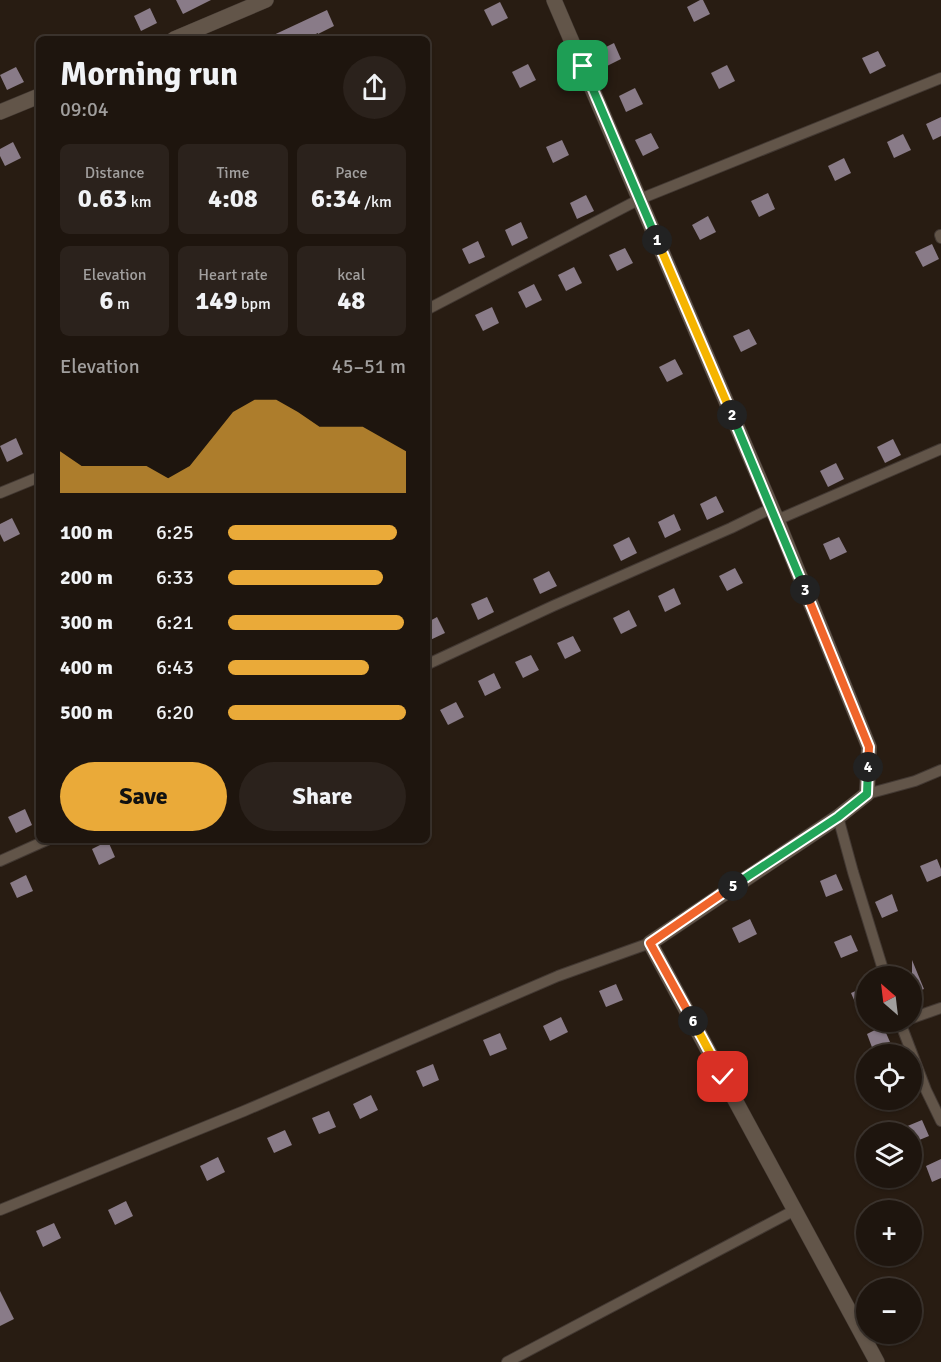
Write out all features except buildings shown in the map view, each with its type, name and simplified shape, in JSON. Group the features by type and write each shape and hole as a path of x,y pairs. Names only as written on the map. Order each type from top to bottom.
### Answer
{"street":[{"path":"181,36 266,0"},
{"path":"554,0 775,514 869,747 867,794"},
{"path":"430,308 640,199 941,78"},
{"path":"0,112 36,97"},
{"path":"430,663 731,528 775,514 941,449"},
{"path":"0,493 36,478"},
{"path":"0,1210 244,1111 558,976 650,943 838,817 867,794 915,781 941,770"},
{"path":"838,817 852,872 882,966"},
{"path":"0,861 40,843"},
{"path":"650,943 877,1362"},
{"path":"922,1015 941,1008"},
{"path":"905,1032 926,1090 941,1121"},
{"path":"507,1362 795,1210"}],"route":[{"path":"583,66 772,508 869,747 867,794 838,817 650,943 723,1077"}]}
